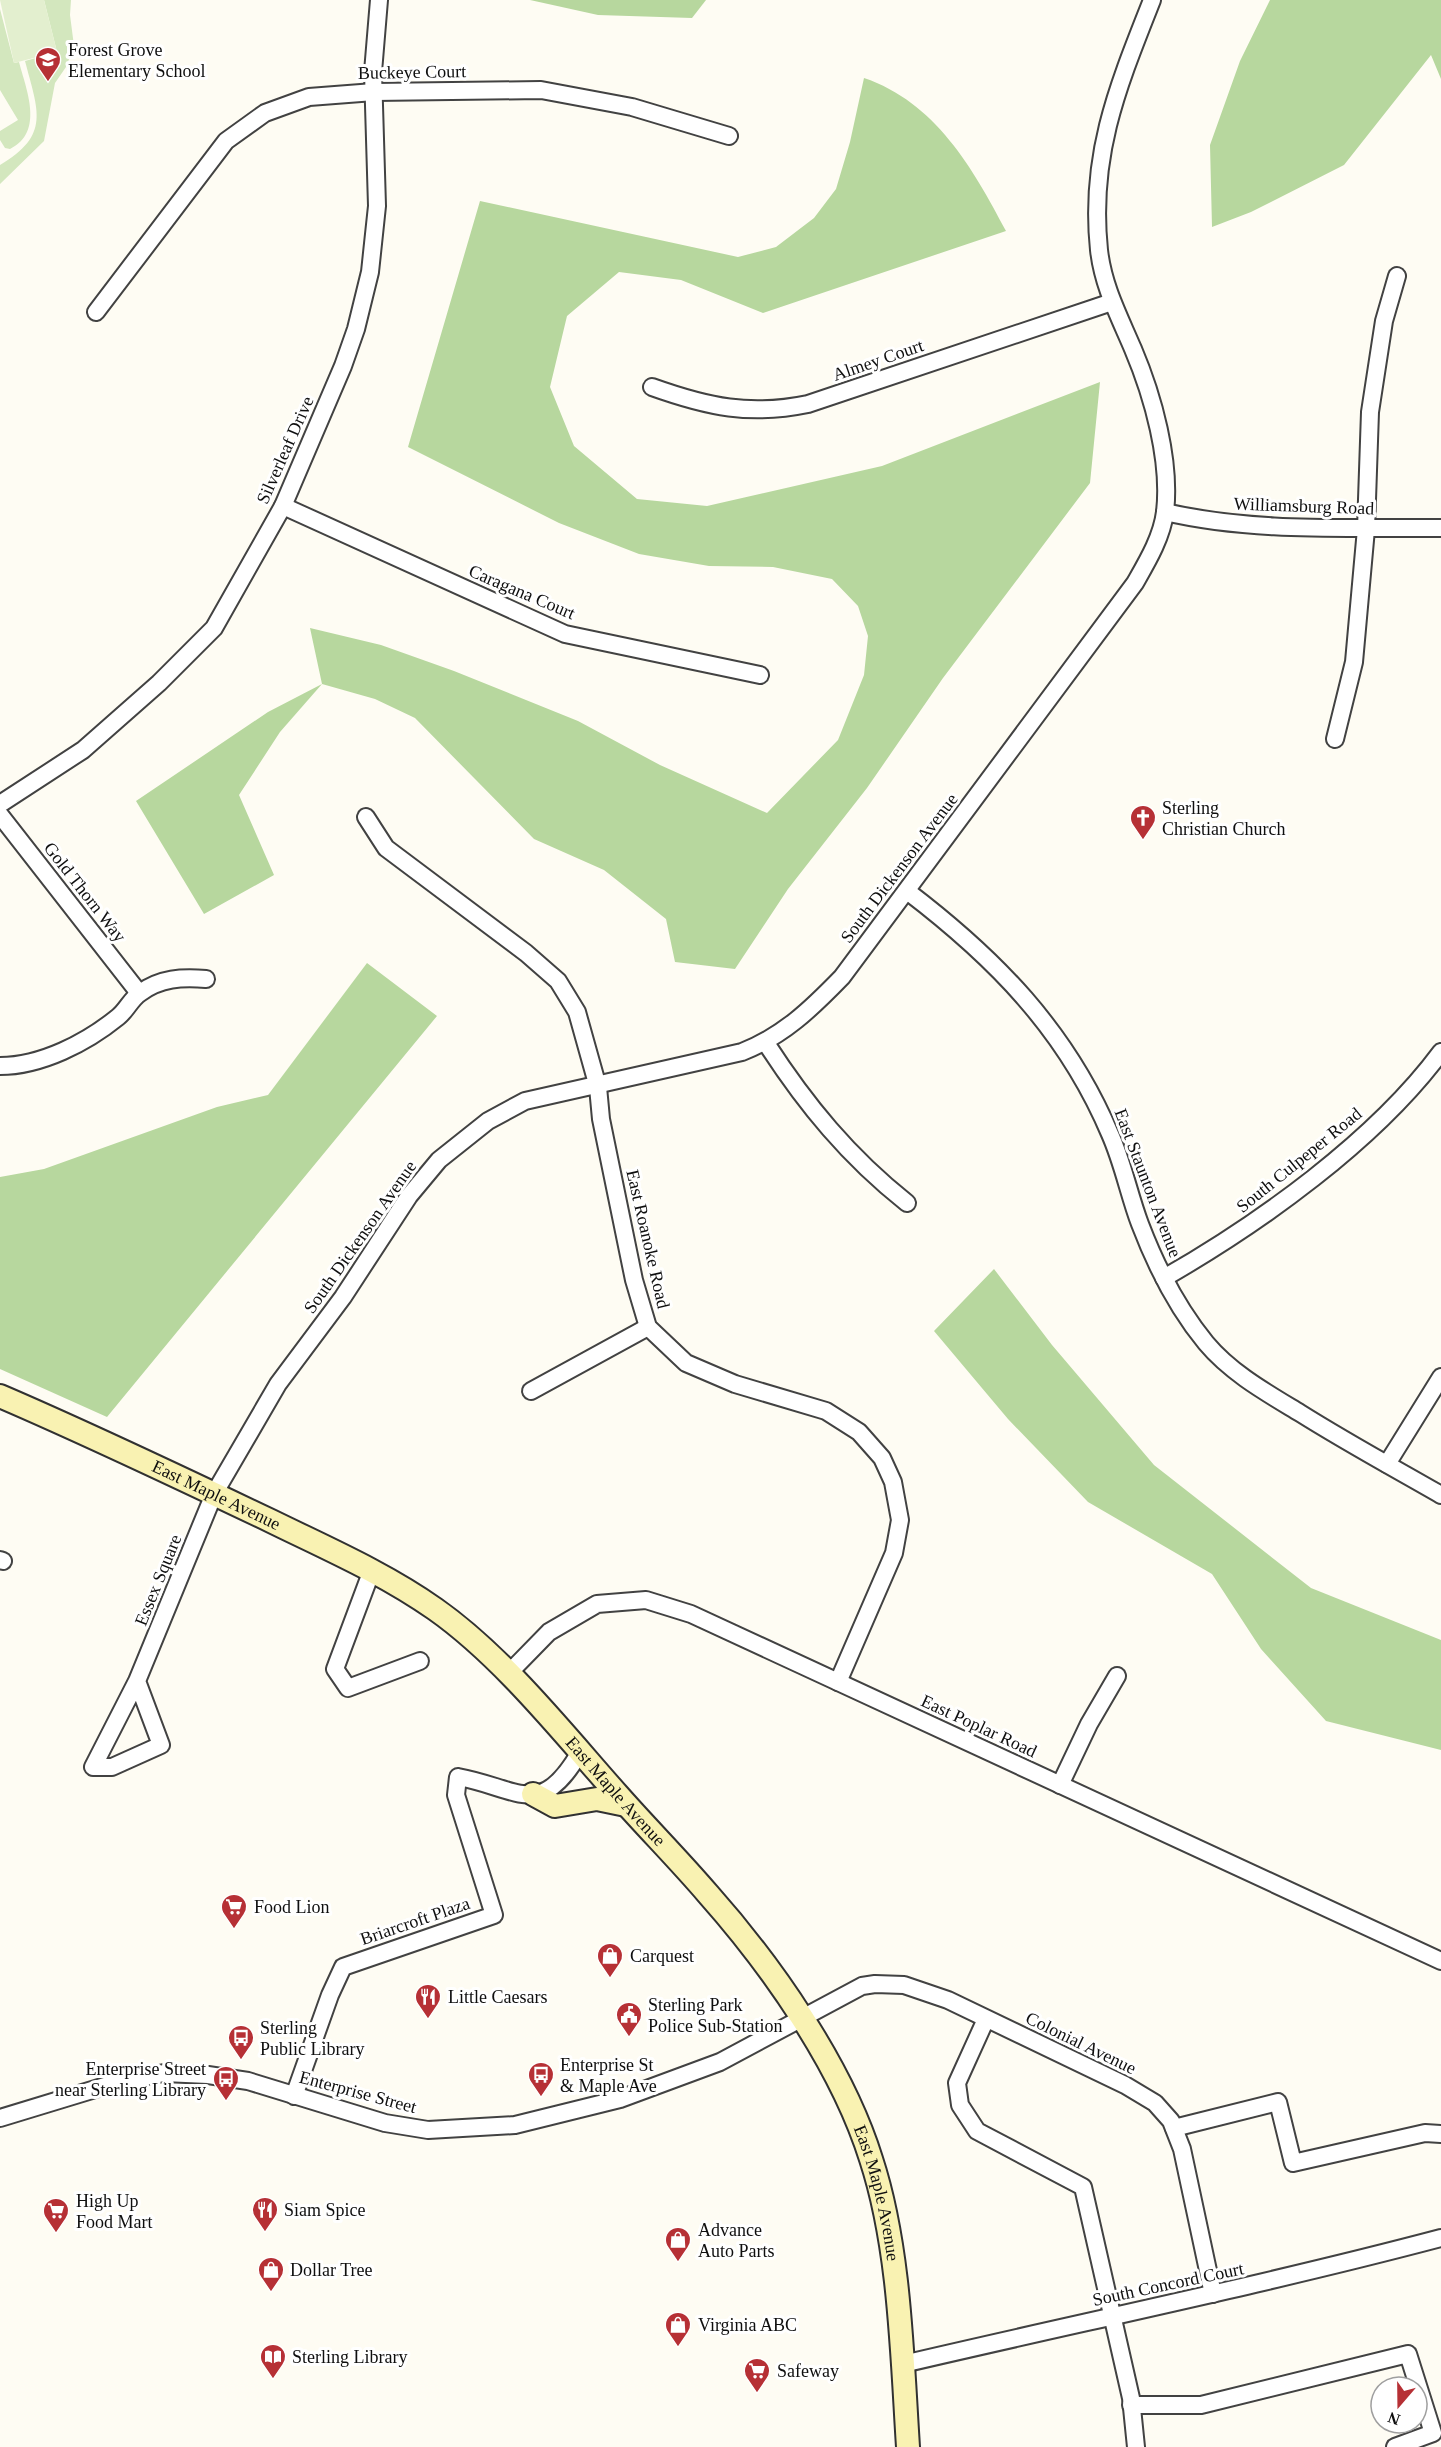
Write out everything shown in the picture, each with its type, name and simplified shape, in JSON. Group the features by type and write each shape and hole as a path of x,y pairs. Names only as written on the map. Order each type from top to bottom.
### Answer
{"main road":[{"name":"East Maple Avenue","path":"0,1396 214,1494 372,1570 436,1610 509,1673 709,1894 775,1977 801,2018 832,2071 871,2158 888,2229 903,2364 908,2447"},
{"path":"533,1794 555,1806 597,1798 626,1804"}],"street":[{"name":"Silverleaf Drive","path":"0,804 83,750 159,683 214,628 283,506 343,366 364,300 375,239 373,72 379,0"},
{"name":"South Dickenson Avenue","path":"214,1494 278,1384 343,1297 409,1196 439,1160 488,1121 525,1101 555,1093 598,1087 742,1052 766,1043 804,1016 842,977 1135,583 1160,531 1165,512 1162,447 1144,378 1112,302 1099,250 1097,206 1100,163 1114,95 1152,0"},
{"name":"Buckeye Court","path":"96,312 226,141 252,121 279,106 309,96 374,92 541,90 632,107 729,136"},
{"path":"1335,740 1354,662 1366,529 1370,412 1384,321 1397,276"},
{"name":"Almey Court","path":"652,387 720,408 758,411 784,409 808,404 1112,302"},
{"name":"Caragana Court","path":"283,506 565,634 760,675"},
{"name":"Williamsburg Road","path":"1165,512 1229,523 1366,529 1441,528"},
{"name":"Gold Thorn Way","path":"0,815 139,993"},
{"name":"East Roanoke Road","path":"366,817 386,848 526,953 558,981 580,1020 598,1087 601,1119 634,1280 648,1328 686,1364 735,1384 826,1412 859,1432 882,1458 893,1482 900,1520 894,1553 838,1682"},
{"name":"East Staunton Avenue","path":"907,891 945,920 998,968 1041,1016 1066,1049 1111,1136 1140,1224 1164,1278 1191,1323 1207,1344 1227,1363 1268,1394 1441,1495"},
{"path":"0,1066 28,1064 79,1043 119,1016 139,993 160,982 181,977 206,979"},
{"path":"766,1043 817,1117 845,1148 907,1203"},
{"name":"South Culpeper Road","path":"1164,1278 1238,1234 1305,1183 1380,1121 1441,1052"},
{"path":"531,1391 648,1328"},
{"path":"1387,1464 1441,1377"},
{"name":"Essex Square","path":"137,1681 161,1745 112,1767 93,1767 137,1681 214,1494"},
{"path":"372,1570 335,1668 348,1688 420,1661"},
{"name":"East Poplar Road","path":"509,1673 549,1632 597,1604 646,1600 691,1614 1441,1961"},
{"path":"1060,1785 1089,1724 1117,1676"},
{"path":"533,1794 545,1793 560,1782 580,1752"},
{"name":"Briarcroft Plaza","path":"294,2096 330,1995 343,1967 495,1915 456,1795 458,1778 480,1781 501,1790 533,1794"},
{"name":"Colonial Avenue","path":"801,2018 862,1986 888,1983 919,1989 1125,2085 1155,2103 1174,2128 1190,2182 1213,2294"},
{"name":"Enterprise Street","path":"0,2118 115,2083 164,2073 208,2075 248,2081 385,2123 428,2130 515,2125 620,2099 685,2075 742,2051 801,2018"},
{"path":"986,2019 957,2083 960,2105 977,2131 1083,2187 1131,2405 1136,2447"},
{"path":"1174,2128 1278,2102 1293,2163 1425,2133 1441,2134"},
{"name":"South Concord Court","path":"903,2364 1112,2315 1290,2278 1441,2238"},
{"path":"1131,2405 1201,2405 1408,2354 1432,2433 1395,2447"}],"green space":[{"path":"0,0 44,0 57,52 14,63"},
{"path":"44,0 71,0 70,15 74,46 66,67 55,83 44,141 0,184 0,165 16,154 34,132 36,108 25,61 57,52"},
{"path":"530,0 706,0 692,18 598,15"},
{"path":"1270,0 1441,0 1441,79 1431,55 1344,165 1251,212 1212,227 1210,145 1240,61"},
{"path":"0,9 14,63 19,62 30,109 27,132 21,141 10,149 5,148 0,140 0,131 18,120 0,90"},
{"path":"864,78 912,103 931,120 965,161 1006,231 763,313 681,280 619,272 567,316 550,387 574,446 637,499 707,506 882,466 1100,382 1090,483 943,678 867,788 788,889 735,969 675,962 666,919 604,870 534,839 415,718 375,699 322,684 310,628 381,645 454,671 578,721 660,765 767,813 838,740 864,675 868,636 858,606 832,579 773,567 709,566 639,554 559,523 408,447 480,201 738,257 776,247 814,218 836,189 850,142"},
{"path":"322,684 280,732 239,795 274,875 204,914 136,801 268,712"},
{"path":"367,963 437,1016 107,1417 0,1369 0,1177 44,1169 217,1107 268,1095"},
{"path":"994,1269 1052,1345 1154,1465 1311,1588 1441,1640 1441,1750 1326,1721 1261,1649 1212,1574 1088,1502 1008,1419 934,1331"}],"place":[{"name":"Forest Grove Elementary School","path":"48,83"},
{"name":"Sterling Christian Church","path":"1143,841"},
{"name":"Food Lion","path":"234,1930"},
{"name":"Carquest","path":"610,1979"},
{"name":"Little Caesars","path":"428,2020"},
{"name":"Sterling Park Police Sub-Station","path":"629,2038"},
{"name":"Sterling Public Library","path":"241,2061"},
{"name":"Enterprise St & Maple Ave","path":"541,2098"},
{"name":"Enterprise Street near Sterling Library","path":"226,2102"},
{"name":"Siam Spice","path":"265,2233"},
{"name":"High Up Food Mart","path":"56,2234"},
{"name":"Advance Auto Parts","path":"678,2263"},
{"name":"Dollar Tree","path":"271,2293"},
{"name":"Virginia ABC","path":"678,2348"},
{"name":"Sterling Library","path":"273,2380"},
{"name":"Safeway","path":"757,2394"}]}
